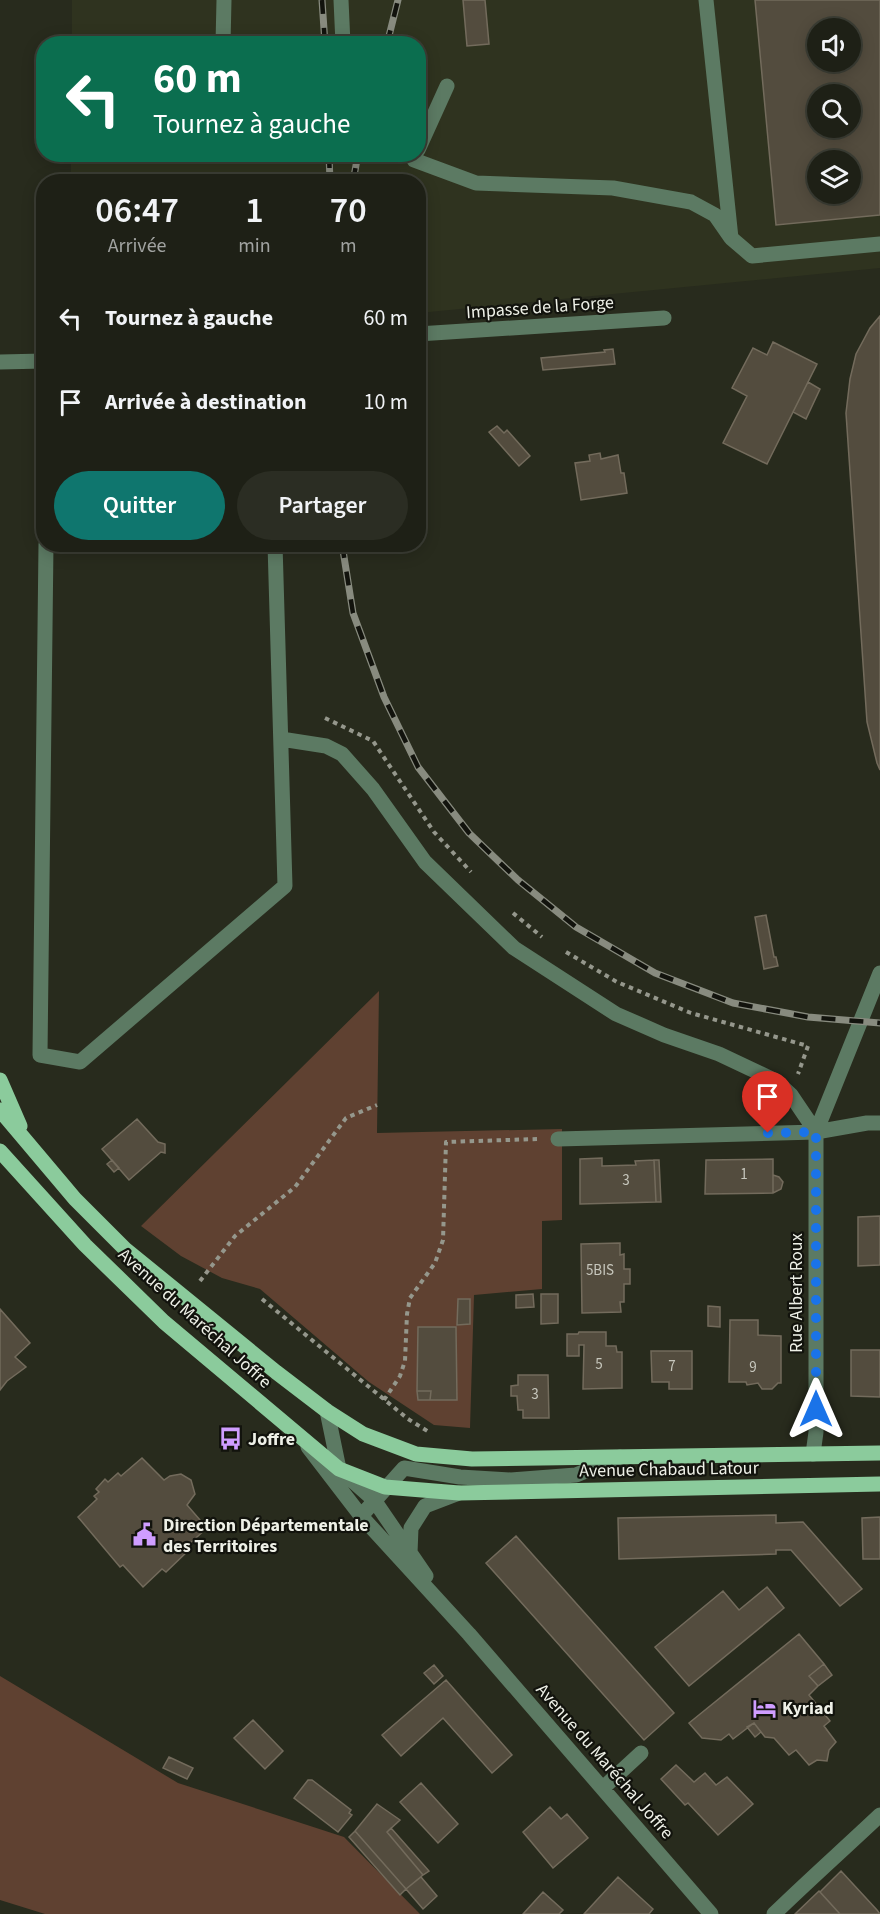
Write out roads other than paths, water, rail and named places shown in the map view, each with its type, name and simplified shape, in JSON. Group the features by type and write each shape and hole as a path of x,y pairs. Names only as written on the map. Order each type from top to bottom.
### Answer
{"main road":[{"path":"0,1080 28,1145"},
{"name":"Avenue du Maréchal Joffre","path":"0,1110 75,1199 126,1249 327,1411 363,1434 416,1454 461,1459"},
{"name":"Avenue du Maréchal Joffre","path":"0,1151 85,1245 164,1322 300,1438"},
{"name":"Avenue Chabaud Latour","path":"300,1438 339,1469 385,1487 459,1493 880,1484"},
{"name":"Avenue Chabaud Latour","path":"461,1459 880,1454"}],"street":[{"path":"223,36 224,0"},
{"path":"341,0 343,36"},
{"path":"706,0 731,238"},
{"path":"426,132 447,86"},
{"path":"419,162 476,183 613,188 691,202 715,215 731,238 752,256 880,244"},
{"name":"Impasse de la Forge","path":"426,333 664,318"},
{"path":"0,362 36,361"},
{"path":"46,552 40,1055 80,1062 285,886 275,552"},
{"path":"281,739 326,746 342,754 374,789 425,862 514,948 616,1014 664,1035 719,1054 776,1081 791,1095 816,1132"},
{"path":"816,1132 880,973"},
{"path":"558,1139 816,1132 867,1123 880,1123"},
{"name":"Rue Albert Roux","path":"813,1454 816,1432 816,1132"},
{"path":"327,1411 339,1469"},
{"name":"Avenue du Maréchal Joffre","path":"300,1438 361,1516 469,1634 711,1914"},
{"path":"361,1516 404,1468 459,1478 511,1480 576,1475 620,1457"},
{"name":"Avenue du Maréchal Joffre","path":"339,1469 374,1500 469,1634"},
{"name":"Avenue Chabaud Latour","path":"410,1552 411,1528 425,1506 459,1493"},
{"path":"603,1788 641,1753"},
{"path":"774,1914 827,1862 841,1852 880,1815"}],"railway":[{"path":"322,0 324,36"},
{"path":"389,36 398,0"},
{"path":"329,162 330,174"},
{"path":"354,174 357,162"},
{"path":"343,552 353,613 384,697 418,767 469,833 518,880 576,927 655,973 733,1003 808,1017 880,1023"}],"place":[{"name":"Joffre","path":"230,1439"},
{"name":"Direction Départementale des Territoires","path":"145,1535"},
{"name":"Kyriad","path":"764,1708"}]}
